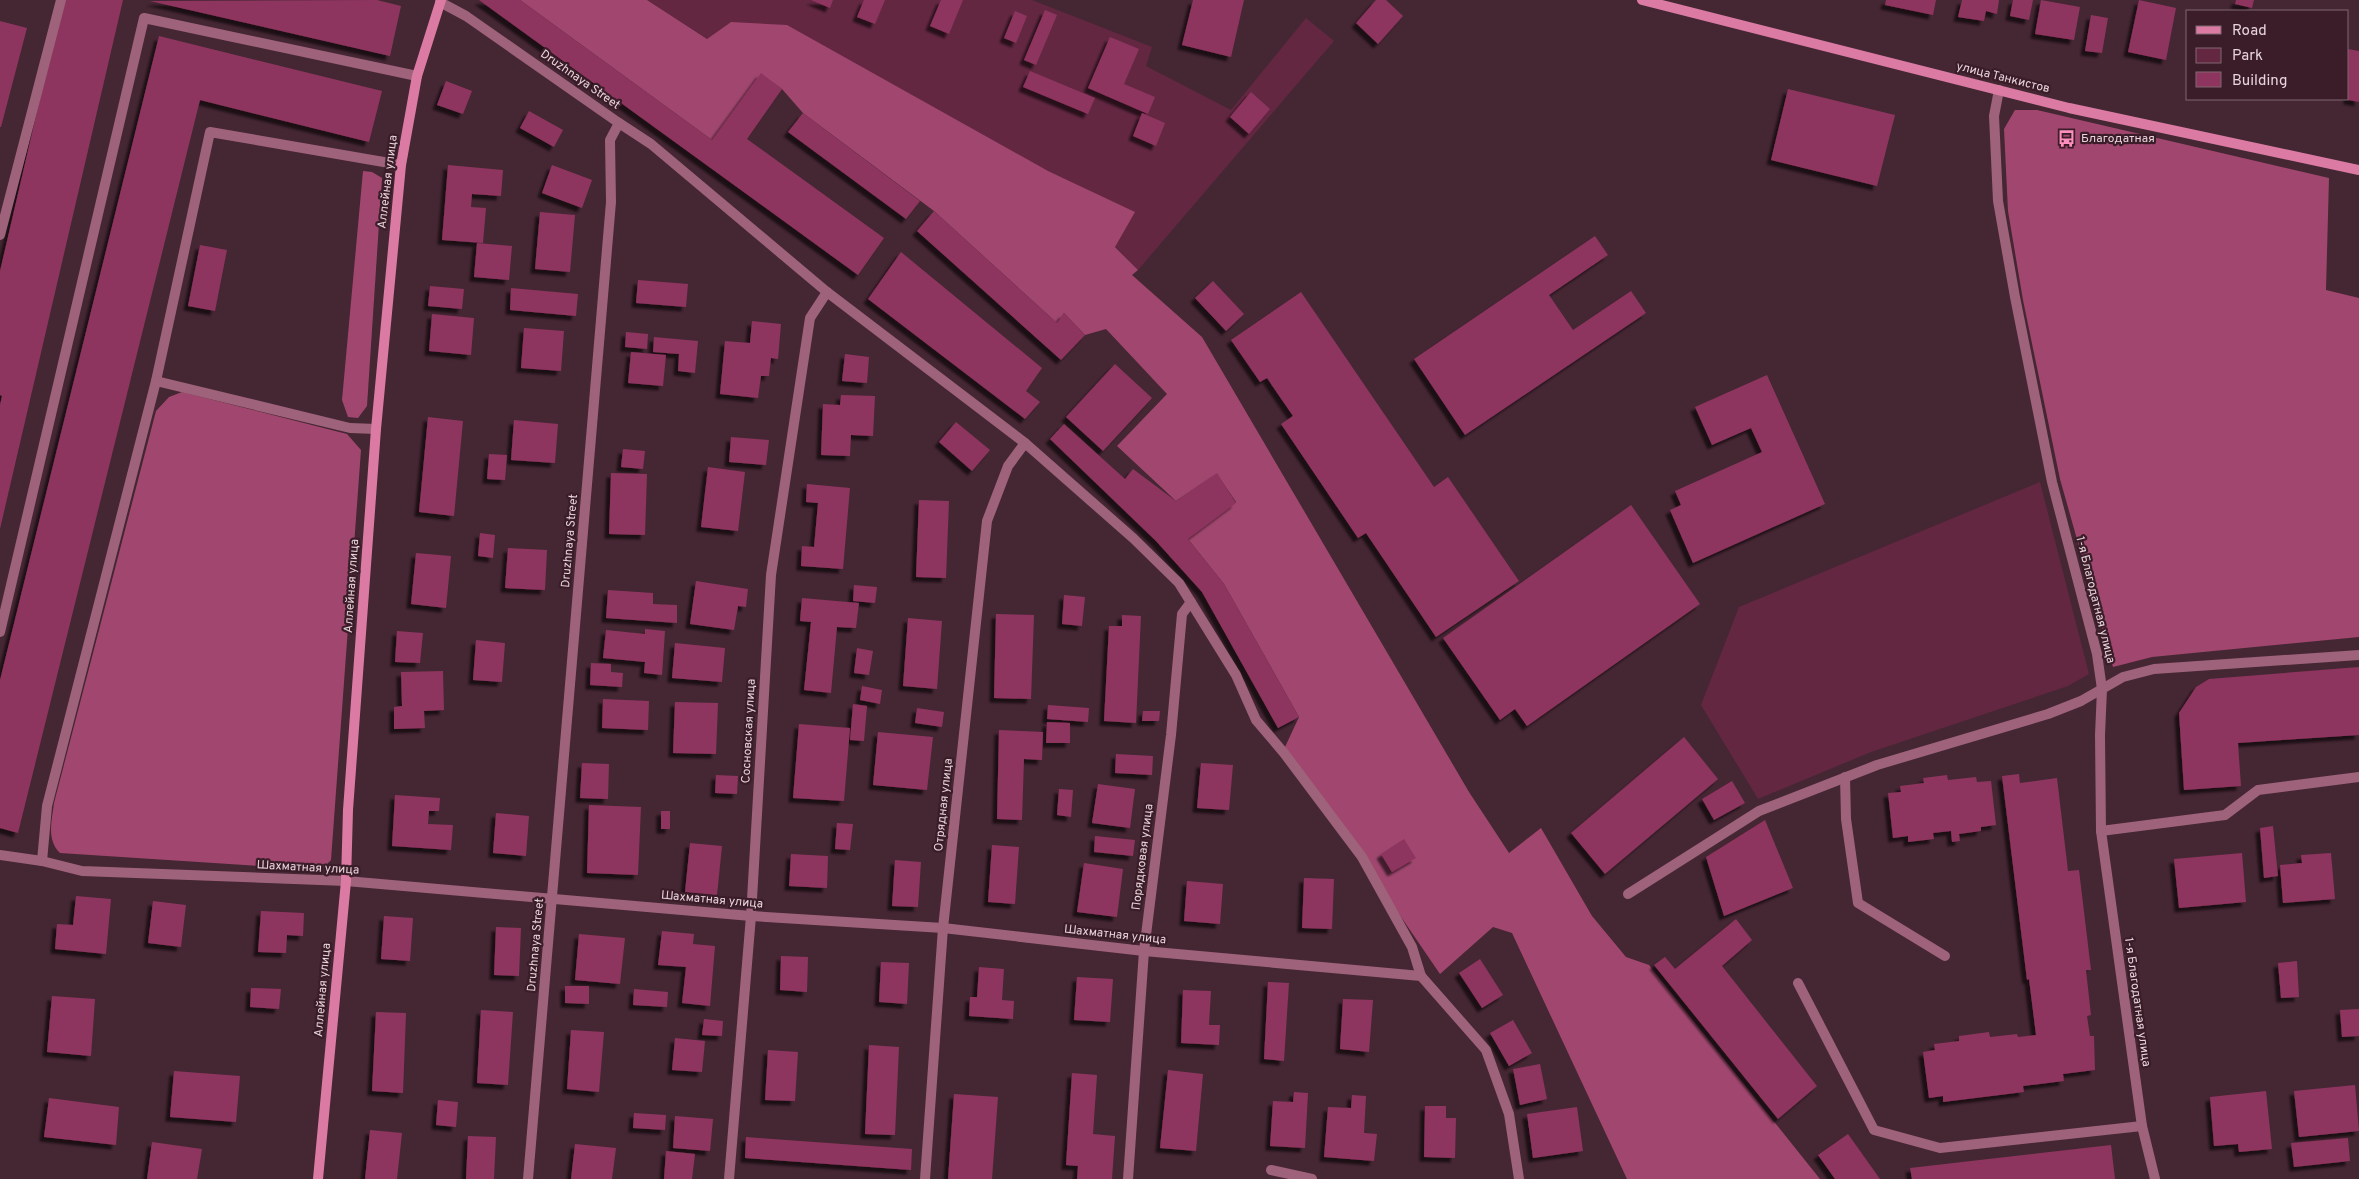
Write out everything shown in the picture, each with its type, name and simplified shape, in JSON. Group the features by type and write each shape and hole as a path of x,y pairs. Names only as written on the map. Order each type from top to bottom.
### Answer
{"street":[{"path":"0,236 61,0"},
{"name":"улица Танкистов","path":"1642,0 2069,108 2359,170"},
{"name":"Аллейная улица","path":"318,1179 346,881 349,800 376,429 401,165 417,76 438,1"},
{"name":"Druzhnaya Street","path":"438,1 466,16 619,123 610,140 611,202 528,1179"},
{"path":"0,632 144,18 417,76"},
{"name":"1-я Благодатная улица","path":"1999,90 1994,116 1998,201 2052,482 2097,654 2102,688 2100,734 2101,831 2142,1126 2154,1179"},
{"path":"619,123 651,144 827,292 1025,442 1134,538 1179,583 1236,675 1256,720 1284,753 1362,857 1412,947 1421,976 1486,1050 1509,1114 1519,1179"},
{"path":"42,861 47,806 156,381 210,132 401,165"},
{"name":"Сосновская улица","path":"729,1179 751,916 771,575 810,318 827,292"},
{"path":"156,381 350,428 376,429"},
{"name":"Отрядная улица","path":"925,1179 943,928 987,521 1008,466 1025,442"},
{"name":"Порядковая улица","path":"1128,1179 1144,952 1171,735 1182,614 1191,602"},
{"path":"1628,894 1759,811 1877,765 2048,714 2081,701 2123,677 2154,669 2359,655"},
{"path":"1846,777 1846,819 1858,903 1945,956"},
{"path":"2101,831 2225,815 2258,790 2359,777"},
{"name":"Шахматная улица","path":"0,855 42,861 82,871 346,881 751,916 943,928 1144,952 1421,976"},
{"path":"1798,983 1874,1130 1940,1148 2142,1126"},
{"path":"1271,1170 1312,1179"}],"green space":[{"path":"647,0 1032,0 1152,47 1146,66 1231,110 1306,18 1334,41 1138,270 1115,246 1134,212 731,22 707,39"},
{"path":"2040,482 2089,674 2068,686 1871,752 1758,799 1701,705 1739,607"}],"shaded area":[{"path":"520,0 647,0 707,39 731,22 787,25 1048,171 1135,212 1115,247 1138,270 1132,275 1202,337 1469,792 1509,853 1541,828 1592,916 1626,957 1649,965 1820,1179 1627,1179 1512,933 1493,927 1440,974 1285,747 1299,717 1224,584 1188,539 1236,502 1217,474 1176,501 1117,446 1167,394 1106,329 1085,335 1064,313 1057,323 934,211 803,113 782,89 761,74 712,140"},
{"path":"2015,110 2037,110 2329,178 2326,290 2359,298 2359,637 2152,657 2113,667 2060,479 2023,300 2008,211 2004,129"},
{"path":"363,171 372,172 382,178 367,406 358,418 348,417 342,400"},
{"path":"182,392 347,434 361,450 331,860 321,870 60,853 51,836 54,803 156,411 169,397"}],"building":[{"path":"63,0 123,0 0,529 0,405 2,396 0,395 0,271"},
{"path":"377,0 401,6 390,56 150,1"},
{"path":"479,0 520,0 712,140 761,73 782,89 747,139 884,238 858,275"},
{"path":"811,0 833,0 830,8"},
{"path":"864,0 885,0 875,24 857,17"},
{"path":"941,0 963,0 949,34 930,26"},
{"path":"1193,0 1244,0 1231,57 1182,45"},
{"path":"1376,0 1386,0 1403,16 1378,44 1356,23"},
{"path":"1886,0 1936,0 1933,15 1885,5"},
{"path":"1962,0 1999,0 1997,14 1986,11 1984,21 1958,17"},
{"path":"2013,0 2033,0 2029,20 2010,16"},
{"path":"2041,0 2080,7 2074,40 2035,34"},
{"path":"2139,0 2176,8 2166,60 2128,52"},
{"path":"2236,0 2254,0 2252,8 2235,4"},
{"path":"1045,10 1057,15 1036,65 1024,60"},
{"path":"1015,11 1027,16 1016,43 1004,38"},
{"path":"2091,15 2108,18 2102,53 2085,51"},
{"path":"0,21 27,28 1,127 0,127"},
{"path":"159,36 382,91 369,142 200,100 18,833 0,828 0,680"},
{"path":"1110,37 1139,49 1124,84 1155,97 1148,114 1088,88"},
{"path":"2349,49 2359,51 2359,102 2348,100"},
{"path":"1030,71 1095,98 1088,114 1023,87"},
{"path":"446,81 472,91 463,114 437,105"},
{"path":"1788,89 1895,115 1877,186 1771,160"},
{"path":"1251,92 1270,109 1249,134 1230,117"},
{"path":"529,111 563,130 554,147 520,128"},
{"path":"803,113 920,201 906,219 788,132"},
{"path":"1142,113 1165,123 1156,146 1133,136"},
{"path":"448,165 503,170 501,196 472,194 471,207 486,208 483,243 442,240"},
{"path":"552,165 592,180 582,208 542,193"},
{"path":"934,211 1057,323 1064,313 1085,335 1061,360 917,231"},
{"path":"540,212 575,215 570,272 535,269"},
{"path":"1595,236 1608,255 1549,295 1573,330 1631,291 1646,313 1465,435 1414,359"},
{"path":"477,243 512,246 509,280 474,277"},
{"path":"200,245 227,250 215,311 188,306"},
{"path":"901,252 1042,368 1026,391 1040,402 1025,419 868,299"},
{"path":"638,280 688,284 686,307 636,303"},
{"path":"1213,281 1244,314 1226,331 1195,298"},
{"path":"430,286 464,289 462,309 428,306"},
{"path":"511,288 578,294 576,316 510,310"},
{"path":"1301,292 1434,487 1448,477 1519,581 1436,637 1366,533 1358,538 1281,424 1293,416 1267,378 1260,382 1231,340"},
{"path":"432,314 474,318 471,355 429,351"},
{"path":"752,321 781,324 778,359 771,358 769,376 761,376 758,398 720,394 725,341 750,343"},
{"path":"524,328 564,331 561,371 521,368"},
{"path":"626,332 648,334 647,349 625,347"},
{"path":"654,337 698,341 695,373 678,371 679,354 653,352"},
{"path":"631,352 666,355 663,386 628,383"},
{"path":"845,354 869,357 867,383 842,381"},
{"path":"1115,364 1152,398 1103,451 1066,417"},
{"path":"1767,375 1825,504 1693,563 1670,510 1681,505 1675,491 1762,452 1751,428 1712,445 1695,407"},
{"path":"841,395 875,396 873,436 851,435 850,456 821,455 823,404 840,405"},
{"path":"428,417 463,421 454,516 419,512"},
{"path":"514,420 558,424 555,463 511,460"},
{"path":"956,422 990,450 972,471 939,442"},
{"path":"1064,424 1125,479 1133,469 1176,501 1217,473 1236,503 1188,539 1224,584 1299,717 1278,728 1202,592 1156,541 1050,439"},
{"path":"731,437 769,440 766,465 729,462"},
{"path":"623,449 645,451 643,469 621,467"},
{"path":"489,454 507,455 505,480 487,479"},
{"path":"708,467 745,472 738,531 701,527"},
{"path":"611,473 647,474 645,535 609,534"},
{"path":"807,484 850,488 843,569 801,566 802,546 814,547 818,503 806,502"},
{"path":"919,500 949,501 946,578 916,577"},
{"path":"1631,505 1700,604 1527,726 1515,709 1500,720 1443,638"},
{"path":"480,533 495,535 493,558 478,556"},
{"path":"508,548 547,550 545,590 505,588"},
{"path":"416,553 451,556 446,608 411,604"},
{"path":"696,581 748,589 746,607 738,606 734,630 690,624"},
{"path":"854,585 877,587 875,603 853,601"},
{"path":"608,590 653,593 653,604 677,605 677,623 606,618"},
{"path":"1064,595 1085,597 1082,626 1062,624"},
{"path":"802,598 859,603 856,628 837,627 831,693 804,690 811,622 800,621"},
{"path":"996,614 1034,615 1031,699 994,698"},
{"path":"1122,615 1141,616 1136,723 1104,721 1109,626 1122,626"},
{"path":"908,618 942,621 937,689 903,686"},
{"path":"645,629 665,631 662,675 644,673 645,662 603,658 606,630 645,634"},
{"path":"397,631 423,633 420,663 395,662"},
{"path":"476,640 505,643 502,682 473,680"},
{"path":"675,643 725,648 722,682 672,678"},
{"path":"857,648 873,651 869,675 854,673"},
{"path":"591,663 611,664 611,672 623,673 622,687 590,685"},
{"path":"2359,667 2359,735 2238,743 2241,786 2184,790 2179,713 2196,687 2209,679"},
{"path":"443,671 444,710 424,711 425,728 394,729 394,707 402,706 401,672"},
{"path":"862,686 882,690 880,704 860,700"},
{"path":"603,699 649,701 648,730 602,728"},
{"path":"675,702 718,703 716,754 673,753"},
{"path":"853,704 867,706 864,741 850,740"},
{"path":"1048,705 1089,708 1088,722 1047,719"},
{"path":"917,708 944,712 942,727 915,723"},
{"path":"1143,711 1160,711 1159,721 1142,721"},
{"path":"1047,722 1070,723 1070,743 1046,743"},
{"path":"799,724 850,728 844,801 793,798"},
{"path":"999,730 1043,732 1042,760 1024,759 1022,820 997,819"},
{"path":"878,732 933,737 927,790 873,785"},
{"path":"1684,737 1718,779 1605,874 1571,833"},
{"path":"1116,754 1153,756 1152,775 1115,773"},
{"path":"582,763 609,764 608,799 580,798"},
{"path":"1201,763 1233,765 1229,810 1197,808"},
{"path":"2019,774 2020,783 2057,778 2068,871 2079,870 2091,970 2086,970 2091,1015 2087,1016 2090,1036 2094,1036 2095,1070 2063,1074 2064,1081 2023,1086 2024,1092 1943,1102 1943,1096 1929,1098 1923,1052 1935,1050 1934,1044 1959,1041 1959,1036 1989,1032 1990,1037 2017,1034 2018,1037 2036,1035 2029,979 2027,980 2002,776"},
{"path":"716,775 738,776 737,794 715,793"},
{"path":"1947,775 1948,780 1976,777 1977,782 1991,781 1996,825 1981,827 1981,831 1959,834 1960,841 1952,842 1951,831 1933,833 1934,839 1908,842 1908,836 1893,838 1888,793 1901,792 1900,786 1924,783 1923,778"},
{"path":"1732,781 1745,803 1714,820 1702,799"},
{"path":"1098,784 1135,789 1130,828 1092,823"},
{"path":"1059,789 1073,790 1071,817 1057,815"},
{"path":"395,795 440,798 439,811 429,811 428,824 453,825 451,850 392,846"},
{"path":"589,805 641,807 638,875 587,873"},
{"path":"661,811 670,811 670,829 661,829"},
{"path":"496,813 529,816 526,856 493,853"},
{"path":"1765,820 1793,888 1724,916 1706,857"},
{"path":"837,823 853,824 850,850 835,849"},
{"path":"2273,826 2278,876 2264,878 2260,828"},
{"path":"1095,836 1135,840 1133,856 1094,852"},
{"path":"1404,839 1416,858 1392,872 1381,854"},
{"path":"690,843 722,846 717,895 685,892"},
{"path":"992,845 1019,847 1015,904 988,902"},
{"path":"2242,853 2246,902 2179,908 2174,859"},
{"path":"2331,853 2335,899 2283,903 2280,865 2302,863 2301,855"},
{"path":"791,854 828,856 827,888 789,886"},
{"path":"895,860 921,862 918,907 892,906"},
{"path":"1084,863 1123,869 1117,917 1077,912"},
{"path":"1304,878 1334,879 1332,929 1302,928"},
{"path":"1187,881 1223,884 1220,924 1184,921"},
{"path":"76,896 111,899 106,954 55,949 57,924 73,925"},
{"path":"153,901 186,905 181,947 148,943"},
{"path":"261,911 304,913 303,936 287,935 286,953 258,952"},
{"path":"384,916 413,918 410,961 381,959"},
{"path":"1736,919 1752,940 1722,966 1817,1086 1778,1119 1654,965 1665,957 1675,969"},
{"path":"496,927 521,928 519,976 494,975"},
{"path":"662,931 694,934 693,944 715,946 710,1006 682,1003 686,967 658,965"},
{"path":"579,934 625,938 620,984 575,980"},
{"path":"781,956 808,957 807,992 780,990"},
{"path":"1480,959 1503,995 1482,1008 1459,973"},
{"path":"2297,961 2299,997 2281,998 2278,963"},
{"path":"881,962 909,963 907,1004 879,1002"},
{"path":"979,967 1004,969 1002,1000 1014,1001 1013,1019 969,1016 970,997 977,997"},
{"path":"1077,977 1113,979 1110,1022 1074,1020"},
{"path":"1268,982 1289,983 1284,1061 1264,1059"},
{"path":"565,986 589,986 589,1004 565,1003"},
{"path":"251,988 281,989 279,1009 250,1007"},
{"path":"634,989 668,992 667,1007 633,1005"},
{"path":"1183,990 1211,991 1209,1025 1220,1025 1219,1045 1181,1043"},
{"path":"52,996 95,999 91,1056 47,1052"},
{"path":"1343,999 1373,1000 1369,1052 1340,1049"},
{"path":"2359,1009 2359,1036 2342,1037 2340,1010"},
{"path":"481,1010 513,1012 508,1085 477,1083"},
{"path":"376,1012 406,1013 403,1093 372,1091"},
{"path":"704,1019 723,1021 722,1036 702,1035"},
{"path":"1513,1020 1532,1053 1509,1066 1490,1033"},
{"path":"571,1030 604,1032 599,1092 567,1089"},
{"path":"675,1038 705,1041 702,1072 672,1070"},
{"path":"869,1045 899,1047 895,1135 865,1134"},
{"path":"768,1050 798,1052 795,1101 765,1100"},
{"path":"1540,1064 1547,1099 1520,1105 1513,1069"},
{"path":"1168,1070 1203,1074 1196,1151 1160,1148"},
{"path":"174,1071 240,1076 236,1122 170,1117"},
{"path":"1072,1073 1097,1075 1093,1134 1115,1136 1112,1179 1077,1179 1078,1166 1066,1165"},
{"path":"2355,1085 2359,1131 2299,1137 2294,1091"},
{"path":"2266,1091 2272,1149 2239,1152 2238,1144 2214,1146 2210,1097"},
{"path":"1294,1092 1308,1093 1305,1148 1270,1146 1273,1101 1293,1102"},
{"path":"954,1094 998,1097 992,1179 948,1179"},
{"path":"1352,1095 1366,1096 1364,1133 1377,1134 1374,1161 1324,1157 1328,1107 1351,1108"},
{"path":"49,1098 119,1107 116,1145 44,1137"},
{"path":"438,1100 458,1102 456,1127 436,1125"},
{"path":"1425,1106 1446,1106 1446,1118 1456,1118 1455,1158 1424,1157"},
{"path":"1577,1107 1583,1151 1533,1158 1527,1114"},
{"path":"634,1113 666,1115 665,1130 633,1128"},
{"path":"675,1116 713,1119 710,1151 673,1148"},
{"path":"370,1130 402,1133 397,1179 365,1179"},
{"path":"1848,1134 1880,1179 1835,1179 1818,1155"},
{"path":"468,1136 496,1137 494,1179 466,1179"},
{"path":"746,1137 912,1149 911,1170 745,1158"},
{"path":"2348,1138 2350,1161 2294,1167 2291,1143"},
{"path":"152,1142 202,1149 197,1179 147,1179"},
{"path":"575,1144 616,1148 612,1179 571,1179"},
{"path":"2111,1145 2115,1179 1912,1179 1910,1168"},
{"path":"666,1151 695,1154 692,1179 664,1179"}],"place":[{"name":"Благодатная","path":"2067,139"}]}
